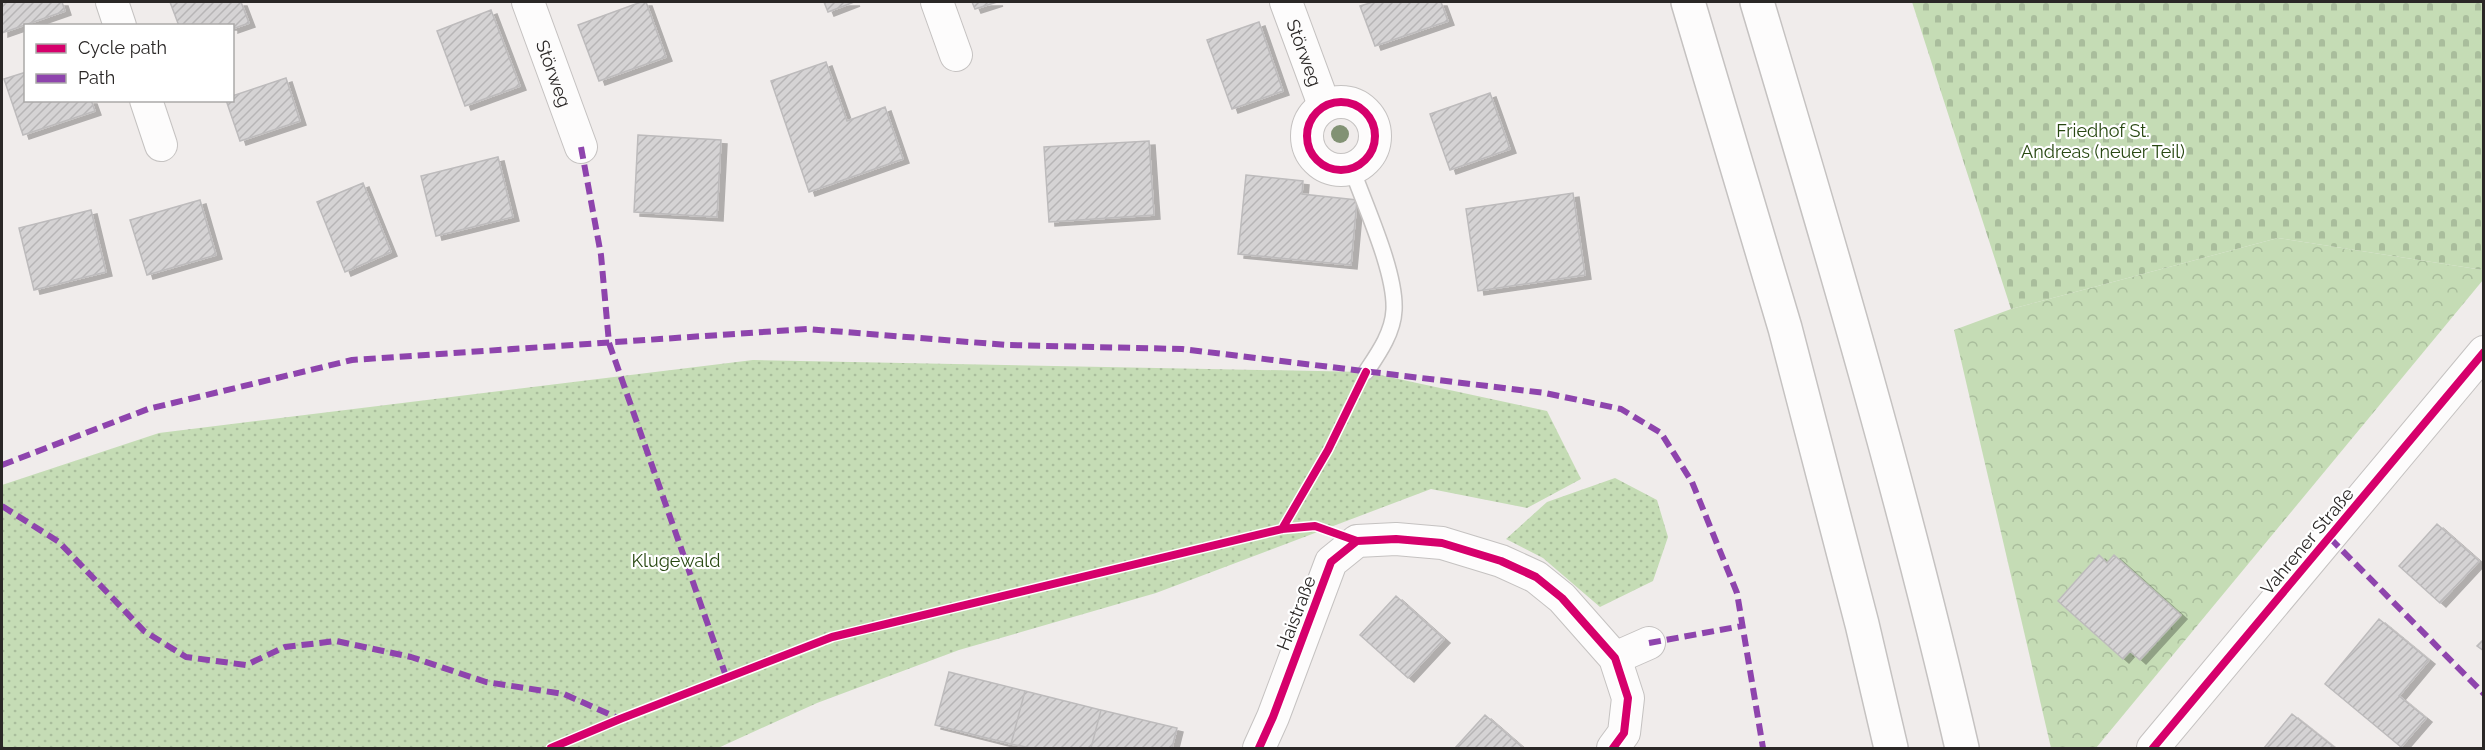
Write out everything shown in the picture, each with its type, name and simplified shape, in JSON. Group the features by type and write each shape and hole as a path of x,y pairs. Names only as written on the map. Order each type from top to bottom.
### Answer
{"highway":[{"path":"1688,2 1785,328 1859,612 1891,748"},
{"path":"1757,2 1849,309 1927,597 1962,748"}],"street":[{"path":"112,2 119,24"},
{"name":"Störweg","path":"528,2 581,147"},
{"path":"937,2 956,55"},
{"name":"Störweg","path":"1286,2 1324,105"},
{"name":"Störweg","path":"1342,101 1361,107 1373,122 1376,141 1368,159 1352,169 1331,170 1314,159 1305,140 1310,120 1324,105 1342,101"},
{"path":"147,102 161,145"},
{"name":"Vahrener Straße","path":"2152,748 2484,352"},
{"name":"Haistraße","path":"1259,748 1273,717 1331,562 1357,541 1396,539 1442,543 1502,561 1536,577 1562,598 1615,658"},
{"path":"1613,748 1624,733 1628,698 1615,658 1649,643"}],"lane":[{"path":"1352,169 1391,276 1395,311 1387,339 1366,372"}],"green space":[{"name":"Friedhof St. Andreas (neuer Teil)","path":"1912,2 2483,2 2483,270 2278,238 2011,309"},
{"path":"2278,238 2483,270 2483,280 2096,748 2051,748 1954,330 2011,309"},
{"name":"Klugewald","path":"753,360 1366,372 1547,411 1581,479 1527,508 1431,489 1156,593 959,650 817,703 718,748 2,748 2,485 159,433"},
{"path":"1615,478 1657,500 1668,537 1653,581 1600,607 1543,558 1506,539 1547,502"}],"building":[{"path":"2,2 62,2 65,11 2,33"},
{"path":"170,2 241,2 249,23 234,28 234,24 178,24"},
{"path":"646,2 666,57 599,81 578,25"},
{"path":"824,2 854,2 828,12"},
{"path":"972,2 997,2 975,9"},
{"path":"1373,2 1441,2 1448,21 1375,46 1360,6"},
{"path":"491,10 520,86 465,106 437,31"},
{"path":"1259,22 1283,91 1232,109 1207,40"},
{"path":"826,62 847,121 885,107 903,159 809,192 771,81"},
{"path":"24,73 24,102 92,102 95,111 23,135 4,79"},
{"path":"286,78 300,121 240,141 227,102 234,102 234,95"},
{"path":"1490,93 1510,149 1450,170 1430,114"},
{"path":"638,135 721,140 717,217 634,212"},
{"path":"1149,141 1154,215 1049,222 1044,147"},
{"path":"498,157 513,217 436,236 421,176"},
{"path":"1246,175 1303,181 1302,194 1357,200 1351,265 1238,254"},
{"path":"363,183 391,252 345,272 317,202"},
{"path":"1573,193 1585,275 1478,291 1466,209"},
{"path":"200,200 216,255 147,275 130,220"},
{"path":"91,210 106,272 34,290 19,228"},
{"path":"2437,524 2479,561 2440,603 2399,566"},
{"path":"2099,555 2107,563 2114,555 2181,615 2140,660 2130,651 2123,659 2058,601"},
{"path":"1396,596 1444,639 1408,678 1360,635"},
{"path":"2379,619 2429,660 2399,696 2426,718 2401,747 2325,684"},
{"path":"2484,639 2484,651 2477,646"},
{"path":"949,672 1025,691 1011,744 935,725"},
{"path":"1025,691 1101,710 1091,748 1031,748 1011,744"},
{"path":"1101,710 1177,728 1172,748 1091,748"},
{"path":"2292,714 2335,748 2264,748"},
{"path":"1485,715 1523,748 1455,748"}],"marked path":[{"path":"581,147 601,255 609,343 727,679"},
{"path":"2,465 148,409 352,360 807,329 1007,345 1182,349 1545,393 1621,409 1661,433 1692,482 1737,593 1763,748"},
{"path":"2,506 59,542 144,631 186,657 246,665 285,647 336,641 411,657 486,682 564,694 620,719"},
{"path":"2330,538 2484,694"},
{"path":"1649,643 1742,626"}],"cycle path":[{"path":"1334,102 1348,102 1360,107 1370,117 1375,136 1370,155 1360,165 1348,170 1334,170 1322,165 1312,155 1307,143 1307,129 1312,117 1322,107 1334,102"},
{"path":"2153,748 2484,352"},
{"path":"1282,529 1328,450 1366,372"},
{"path":"551,748 832,637 1282,529 1315,526 1357,541"},
{"path":"1259,748 1273,717 1331,562 1357,541 1396,539 1442,543 1501,561 1536,577 1562,598 1615,658 1628,698 1624,733 1613,748"}]}
